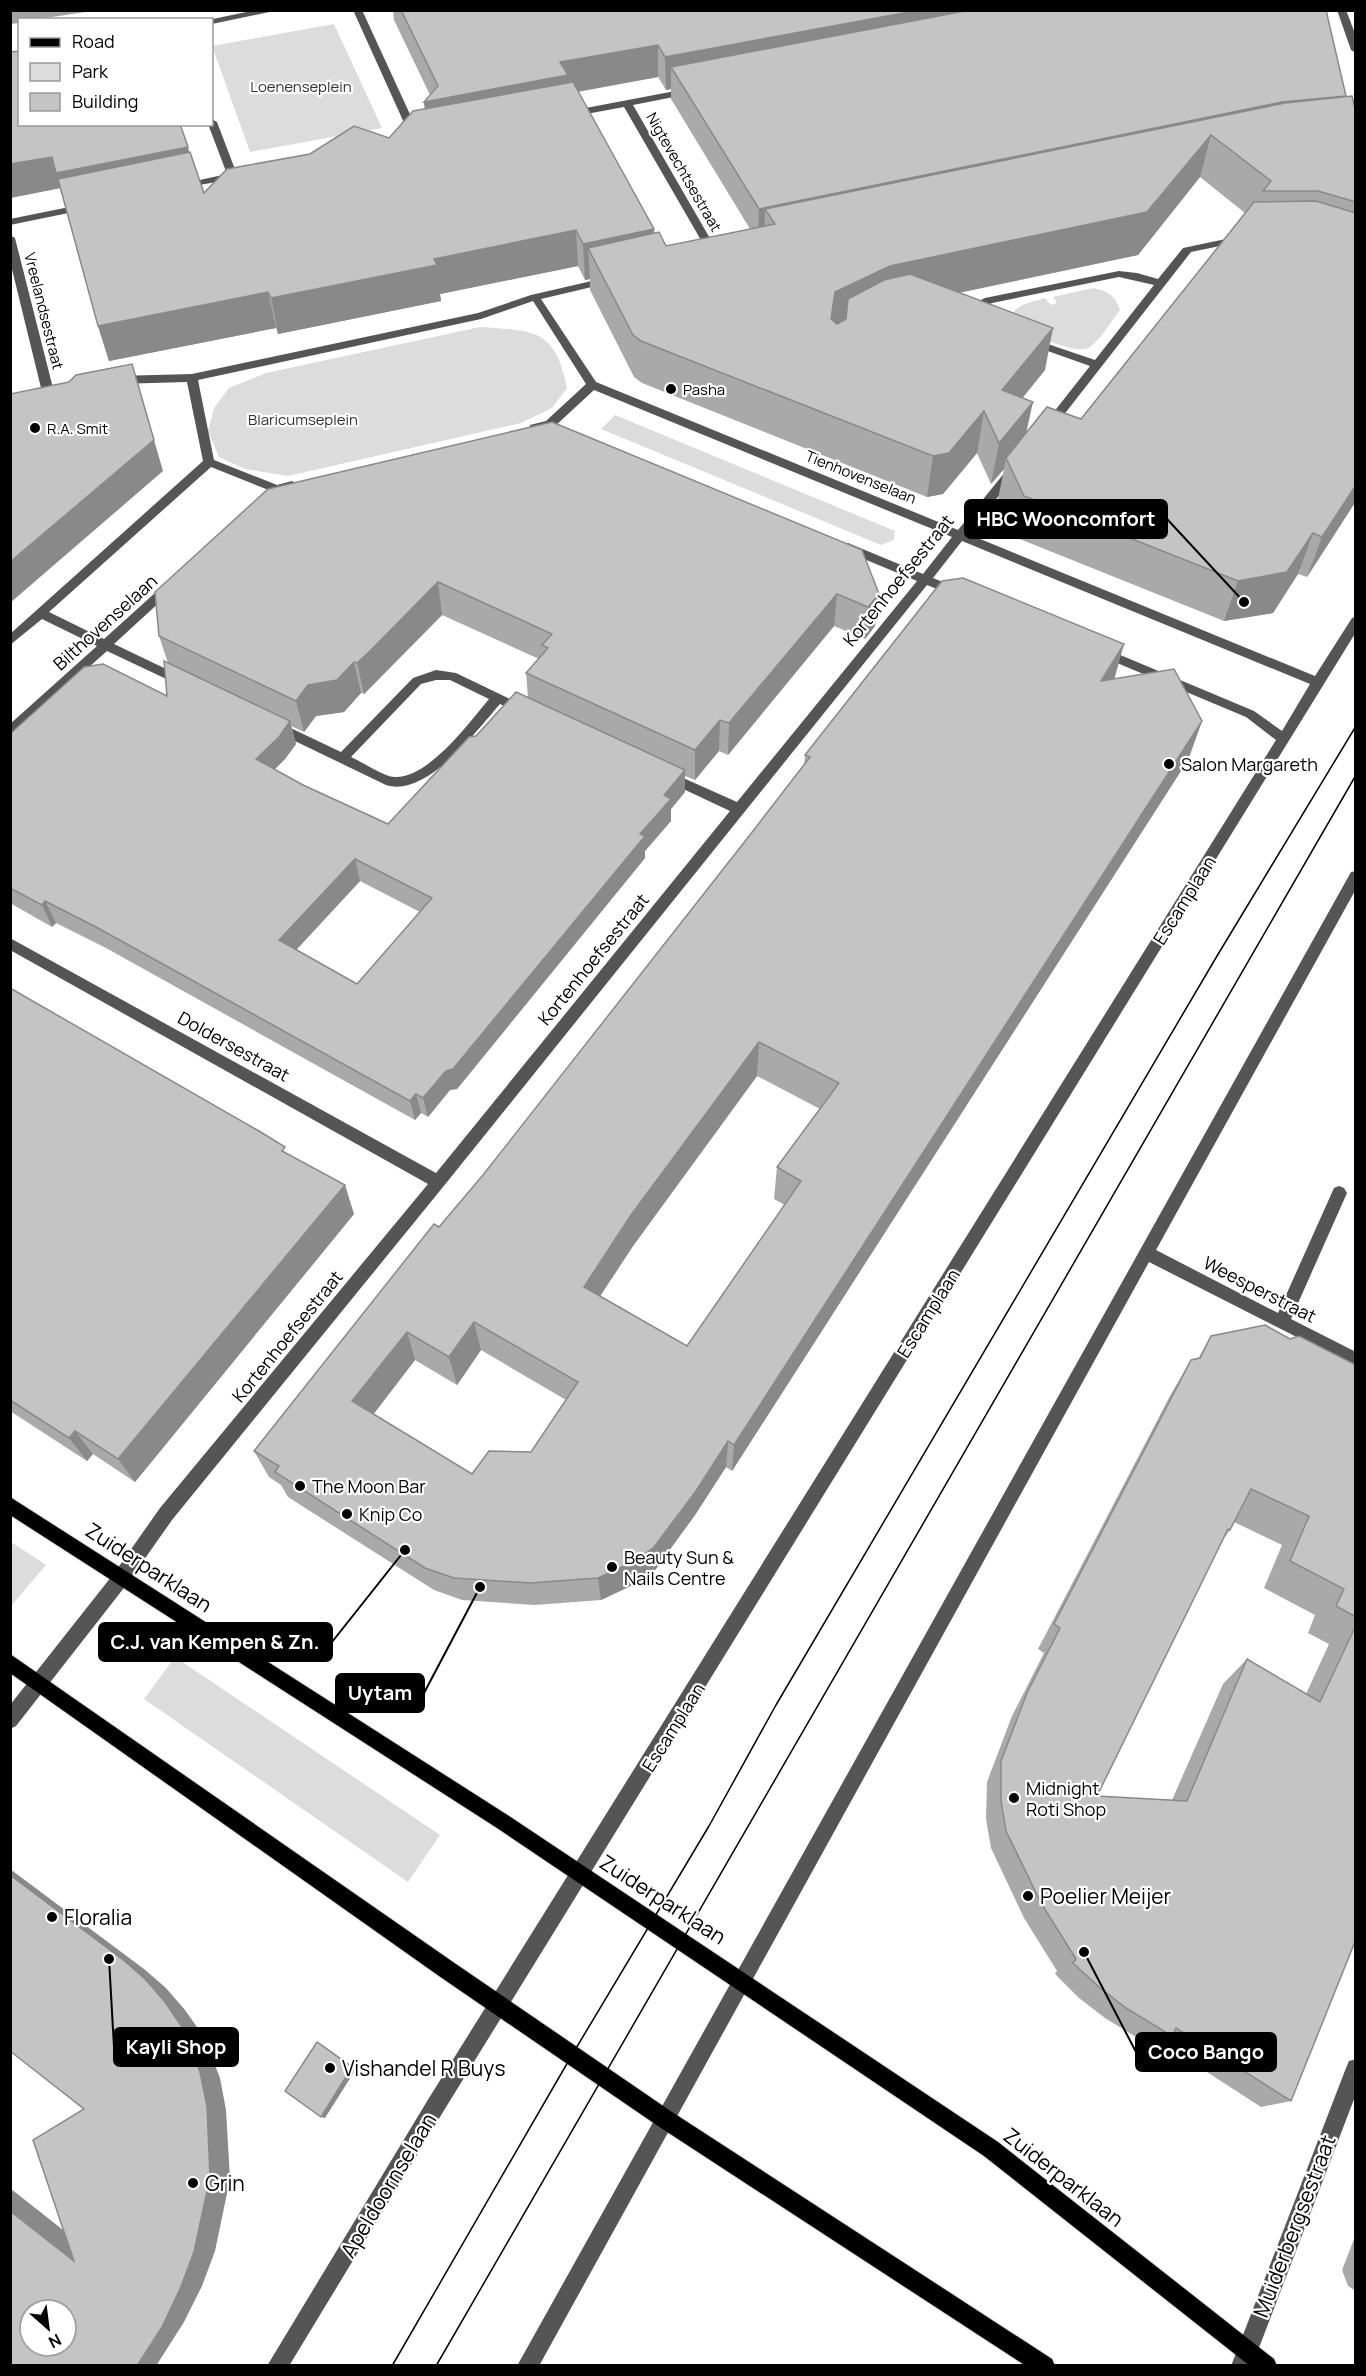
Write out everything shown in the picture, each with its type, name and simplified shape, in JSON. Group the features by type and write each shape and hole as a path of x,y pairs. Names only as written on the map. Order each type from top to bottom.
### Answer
{"main road":[{"name":"Zuiderparklaan","path":"10,1505 580,1874 991,2149 1244,2359 1267,2366"},
{"path":"10,1662 665,2119 1045,2366"}],"street":[{"path":"213,21 275,10"},
{"path":"357,10 418,142"},
{"path":"1341,10 1356,50"},
{"path":"557,116 707,88"},
{"name":"Nigtevechtsestraat","path":"627,103 716,256"},
{"path":"213,125 233,176"},
{"path":"406,144 429,140"},
{"path":"175,188 245,174"},
{"path":"10,222 93,205"},
{"name":"Vreelandsestraat","path":"10,238 48,392"},
{"path":"1038,439 1187,250 1251,239"},
{"path":"704,259 727,254"},
{"path":"976,322 965,318 975,307 989,300 1119,274 1137,276 1162,284"},
{"path":"103,382 125,378 192,378 482,316 535,297 626,277"},
{"path":"970,295 989,300"},
{"path":"527,430 556,426 592,385 535,297"},
{"path":"1020,338 1098,365"},
{"path":"192,378 209,462"},
{"name":"Tienhovenselaan","path":"592,385 1317,682"},
{"path":"209,462 272,493 299,484"},
{"path":"10,641 209,462"},
{"name":"Kortenhoefsestraat","path":"10,1720 121,1578 166,1514 438,1182 923,579 1020,462"},
{"path":"836,542 967,597"},
{"name":"Bilthovenselaan","path":"10,732 183,574"},
{"path":"42,614 192,686"},
{"name":"Escamplaan","path":"500,2005 1356,621"},
{"path":"1087,646 1250,714 1284,739"},
{"path":"342,759 417,681 436,675 452,676 519,708"},
{"path":"267,722 391,783 403,782 421,775 437,764 498,698"},
{"path":"655,770 739,808"},
{"path":"527,2366 1356,876"},
{"name":"Doldersestraat","path":"10,943 438,1182"},
{"path":"1282,1322 1340,1193"},
{"name":"Weesperstraat","path":"1146,1253 1356,1359"},
{"name":"Apeldoornselaan","path":"277,2366 436,2104 500,2005"},
{"name":"Muiderbergsestraat","path":"1244,2359 1282,2253 1356,2068"}],"green space":[{"name":"Loenenseplein","path":"334,24 382,128 250,152 213,46"},
{"path":"1093,288 1110,294 1120,310 1090,347 1075,349 1065,346 1015,326 1009,319 1015,310 1028,303 1045,298 1051,305 1057,303 1053,297"},
{"name":"Blaricumseplein","path":"480,327 528,332 548,343 562,368 567,388 552,408 521,423 288,476 245,469 219,457 208,431 214,408 229,388 266,373"},
{"path":"615,415 895,531 894,540 881,545 601,429"},
{"path":"11,1542 46,1565 11,1606"},
{"path":"175,1657 440,1835 408,1882 144,1699"}],"shaded area":[{"path":"11,10 92,10 46,18 18,18 18,23 11,24"}],"building":[{"path":"401,10 920,10 665,57 658,45 560,62 568,75 424,102 438,86"},
{"path":"970,10 1326,10 1346,96 1282,102 759,209 671,67"},
{"path":"18,51 18,126 181,126 188,147 56,173 52,157 10,164 10,52"},
{"path":"573,82 654,229 583,244 576,230 434,259 437,265 271,298 268,292 98,326 58,179 190,152 204,193 227,169 310,154 354,126 389,138 413,111"},
{"path":"1352,96 1356,113 1356,202 1318,191 1263,191 1271,181 1211,135 1147,212 890,266 835,292 831,319 837,324 846,319 848,299 884,280 910,274 1053,328 1002,390 1033,402 999,443 984,411 949,453 933,456 641,341 633,335 588,248 659,232 666,246 775,224 765,209 1285,103"},
{"path":"1316,201 1356,213 1356,485 1322,537 1313,533 1287,572 1238,581 1024,496 1006,458 1047,407 1081,419 1254,202"},
{"path":"132,364 154,440 10,562 10,394 69,382 76,375"},
{"path":"552,422 862,550 879,594 868,607 837,594 729,723 720,720 695,750 526,673 548,648 542,645 552,634 438,582 370,651 357,663 354,662 337,680 308,685 296,701 159,636 155,592 268,489"},
{"path":"963,578 1124,644 1101,681 1174,669 1202,721 734,1445 728,1441 696,1491 654,1547 635,1561 598,1578 530,1583 454,1578 425,1568 275,1472 279,1466 254,1451 434,1224 439,1227 483,1175 746,840 810,757 805,755 942,581","holes":["759,1042 839,1083 777,1167 801,1181 687,1346 584,1287 631,1215","474,1322 578,1382 531,1452 489,1451 472,1474 352,1401 407,1332 449,1357"]},
{"path":"164,661 290,721 279,737 256,759 303,785 388,824 469,737 476,736 516,692 685,770 664,795 671,799 640,834 645,836 453,1069 446,1071 423,1098 416,1094 410,1101 96,927 45,901 42,905 10,888 10,734 84,667 103,664 167,696","holes":["355,859 432,898 357,984 279,940"]},
{"path":"10,988 259,1131 285,1147 282,1151 345,1185 118,1459 75,1431 69,1438 10,1400"},
{"path":"1265,1325 1290,1339 1299,1336 1356,1365 1356,1617 1336,1606 1344,1589 1290,1561 1309,1516 1251,1489 1230,1530 1228,1529 1097,1796 1187,1801 1247,1659 1320,1702 1356,1625 1356,1939 1291,2101 1176,2028 1172,2036 1126,2008 1073,1963 1076,1959 1041,1903 1006,1831 1001,1801 1001,1761 1027,1693 1060,1628 1054,1624 1191,1360 1200,1358 1211,1336"},
{"path":"10,1875 122,1959 145,1979 165,2002 184,2030 200,2072 207,2106 210,2177 194,2252 180,2289 162,2327 137,2366 10,2366 10,2211 74,2261 33,2140 84,2109 10,2051"},
{"path":"317,2042 352,2067 321,2117 285,2091"}],"tram line":[{"path":"392,2366 572,2055 709,1826 776,1705 1217,956 1356,726"},
{"path":"436,2366 1356,775"}],"place":[{"name":"Pasha","path":"671,389"},
{"name":"R.A. Smit","path":"35,428"},
{"name":"HBC Wooncomfort","path":"1244,602"},
{"name":"Salon Margareth","path":"1169,764"},
{"name":"The Moon Bar","path":"300,1486"},
{"name":"Knip Co","path":"347,1514"},
{"name":"C.J. van Kempen & Zn.","path":"405,1550"},
{"name":"Beauty Sun & Nails Centre","path":"612,1567"},
{"name":"Uytam","path":"480,1587"},
{"name":"Midnight Roti Shop","path":"1014,1798"},
{"name":"Poelier Meijer","path":"1028,1896"},
{"name":"Floralia","path":"52,1917"},
{"name":"Coco Bango","path":"1084,1952"},
{"name":"Kayli Shop","path":"109,1959"},
{"name":"Vishandel R Buys","path":"330,2068"},
{"name":"Grin","path":"193,2183"}]}
